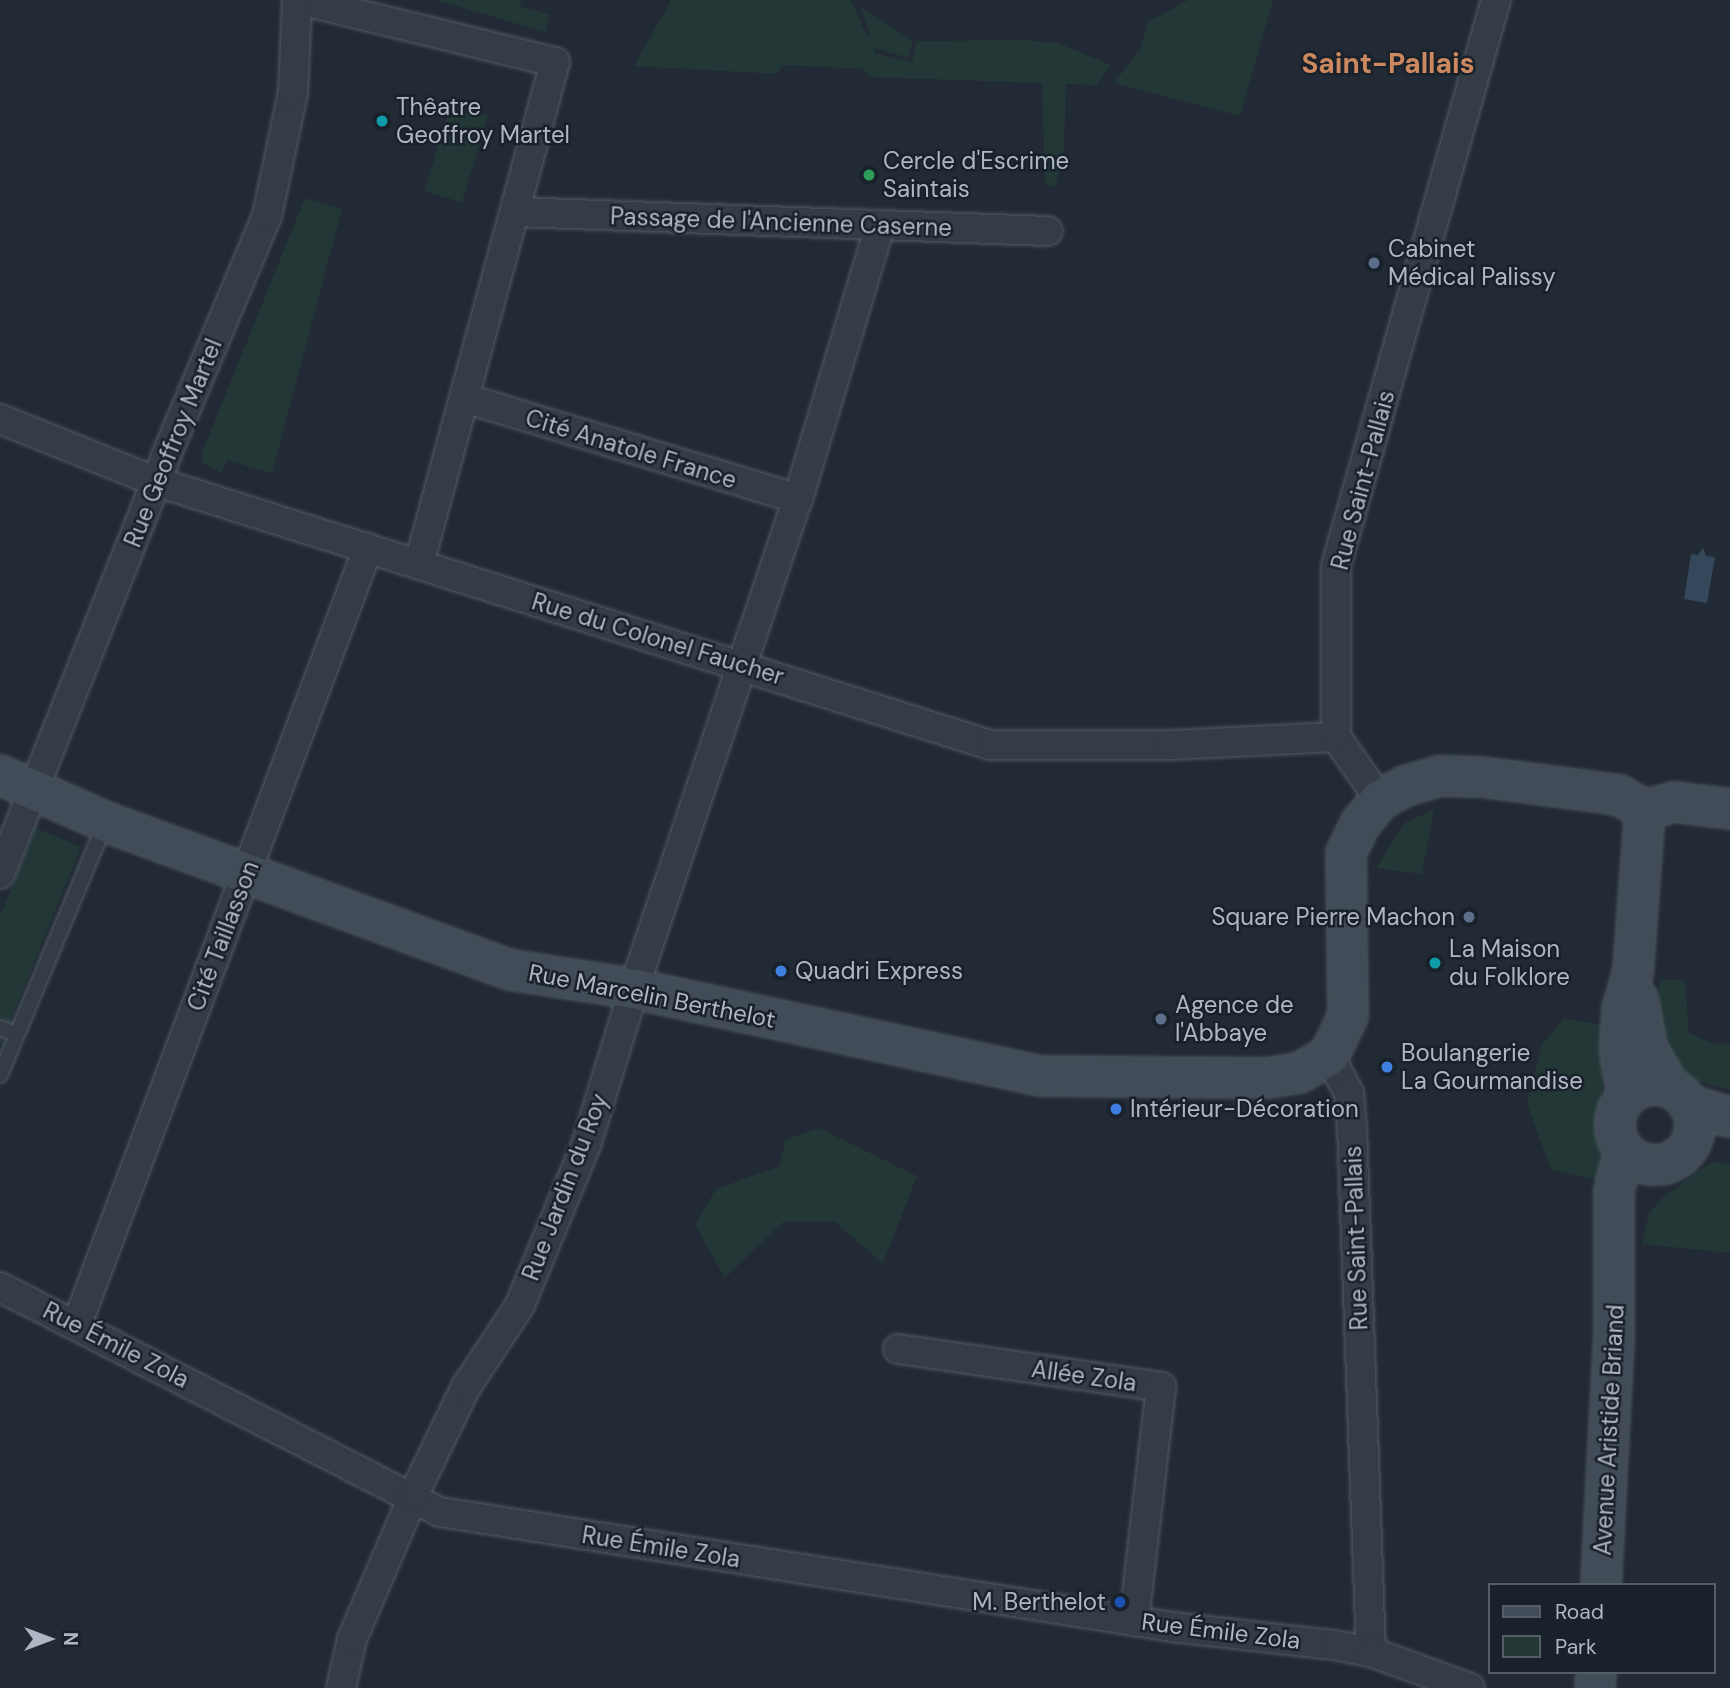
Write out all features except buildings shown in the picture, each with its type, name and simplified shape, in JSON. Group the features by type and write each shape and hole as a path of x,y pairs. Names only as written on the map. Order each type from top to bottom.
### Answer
{"main road":[{"name":"Rue Marcelin Berthelot","path":"0,775 106,822 511,970 635,989 1041,1076 1267,1078 1299,1073 1328,1056"},
{"path":"1328,1056 1348,1016 1346,853 1360,824 1380,800 1405,786 1440,776 1619,795 1645,810 1674,803 1730,809"},
{"path":"1627,1096 1620,1051 1622,1010 1633,972 1645,810"},
{"path":"1633,972 1647,1048 1694,1117 1677,1153"},
{"path":"1730,1117 1647,1085 1627,1096 1616,1116 1624,1150 1642,1163 1730,1138"},
{"name":"Avenue Aristide Briand","path":"1601,1583 1617,1275 1614,1191 1624,1150"},
{"name":"Avenue Aristide Briand","path":"1617,1275 1644,1190 1677,1153"}],"street":[{"path":"298,0 555,62 419,564"},
{"name":"Rue Geoffroy Martel","path":"0,874 267,216 293,93 298,0"},
{"name":"Rue Saint-Pallais","path":"1336,737 1336,566 1496,0"},
{"name":"Passage de l'Ancienne Caserne","path":"515,212 1048,232"},
{"path":"740,663 798,499 880,225"},
{"name":"Cité Anatole France","path":"464,398 798,499"},
{"name":"Rue du Colonel Faucher","path":"0,419 157,482 740,663 990,745 1171,745 1336,737"},
{"name":"Cité Taillasson","path":"77,1324 368,548"},
{"name":"Rue Jardin du Roy","path":"341,1688 352,1639 414,1494 466,1387 520,1304 586,1145 740,663"},
{"path":"1336,737 1380,800"},
{"name":"Rue Saint-Pallais","path":"1328,1056 1349,1093 1352,1127 1371,1652"},
{"name":"Rue Émile Zola","path":"0,1287 414,1494 440,1512 1134,1621 1371,1652 1470,1688"},
{"name":"Allée Zola","path":"898,1349 1161,1387 1134,1621"}],"lane":[{"path":"0,1075 106,822"},
{"path":"0,1028 16,1034"}],"green space":[{"path":"436,0 521,0 520,6 549,15 545,32"},
{"path":"671,0 851,0 866,35 870,34 860,7 913,41 908,58 875,48 875,53 889,57 912,62 917,41 1023,40 1058,43 1111,65 1097,85 1066,84 1064,147 1056,185 1049,187 1045,182 1042,83 869,77 864,69 784,65 776,74 634,66"},
{"path":"1188,0 1273,0 1240,116 1114,83 1141,48 1148,22"},
{"path":"451,104 488,115 462,202 424,191"},
{"path":"305,198 342,209 272,473 227,460 221,473 202,462 202,453"},
{"path":"1434,809 1422,874 1376,868 1405,823"},
{"path":"36,828 81,847 0,1046 0,916"},
{"path":"1660,979 1685,981 1689,1033 1716,1045 1730,1044 1730,1090 1693,1080 1669,1056 1658,1013"},
{"path":"1564,1019 1605,1025 1598,1180 1551,1170 1527,1104 1542,1044"},
{"path":"819,1128 917,1176 883,1263 835,1222 783,1222 725,1278 695,1225 716,1189 780,1166 785,1140"},
{"path":"1711,1162 1730,1164 1730,1253 1642,1244 1649,1213 1662,1198"}],"water":[{"path":"1703,548 1706,556 1715,557 1707,603 1684,599 1691,554 1698,555"}],"place":[{"name":"Thêatre Geoffroy Martel","path":"382,121"},
{"name":"Cercle d'Escrime Saintais","path":"869,175"},
{"name":"Cabinet Médical Palissy","path":"1374,263"},
{"name":"Square Pierre Machon","path":"1469,917"},
{"name":"La Maison du Folklore","path":"1435,963"},
{"name":"Quadri Express","path":"781,971"},
{"name":"Agence de l'Abbaye","path":"1161,1019"},
{"name":"Boulangerie La Gourmandise","path":"1387,1067"},
{"name":"Intérieur-Décoration","path":"1116,1109"},
{"name":"M. Berthelot","path":"1120,1602"}],"district":[{"name":"Saint-Pallais","path":"1388,64"}]}
